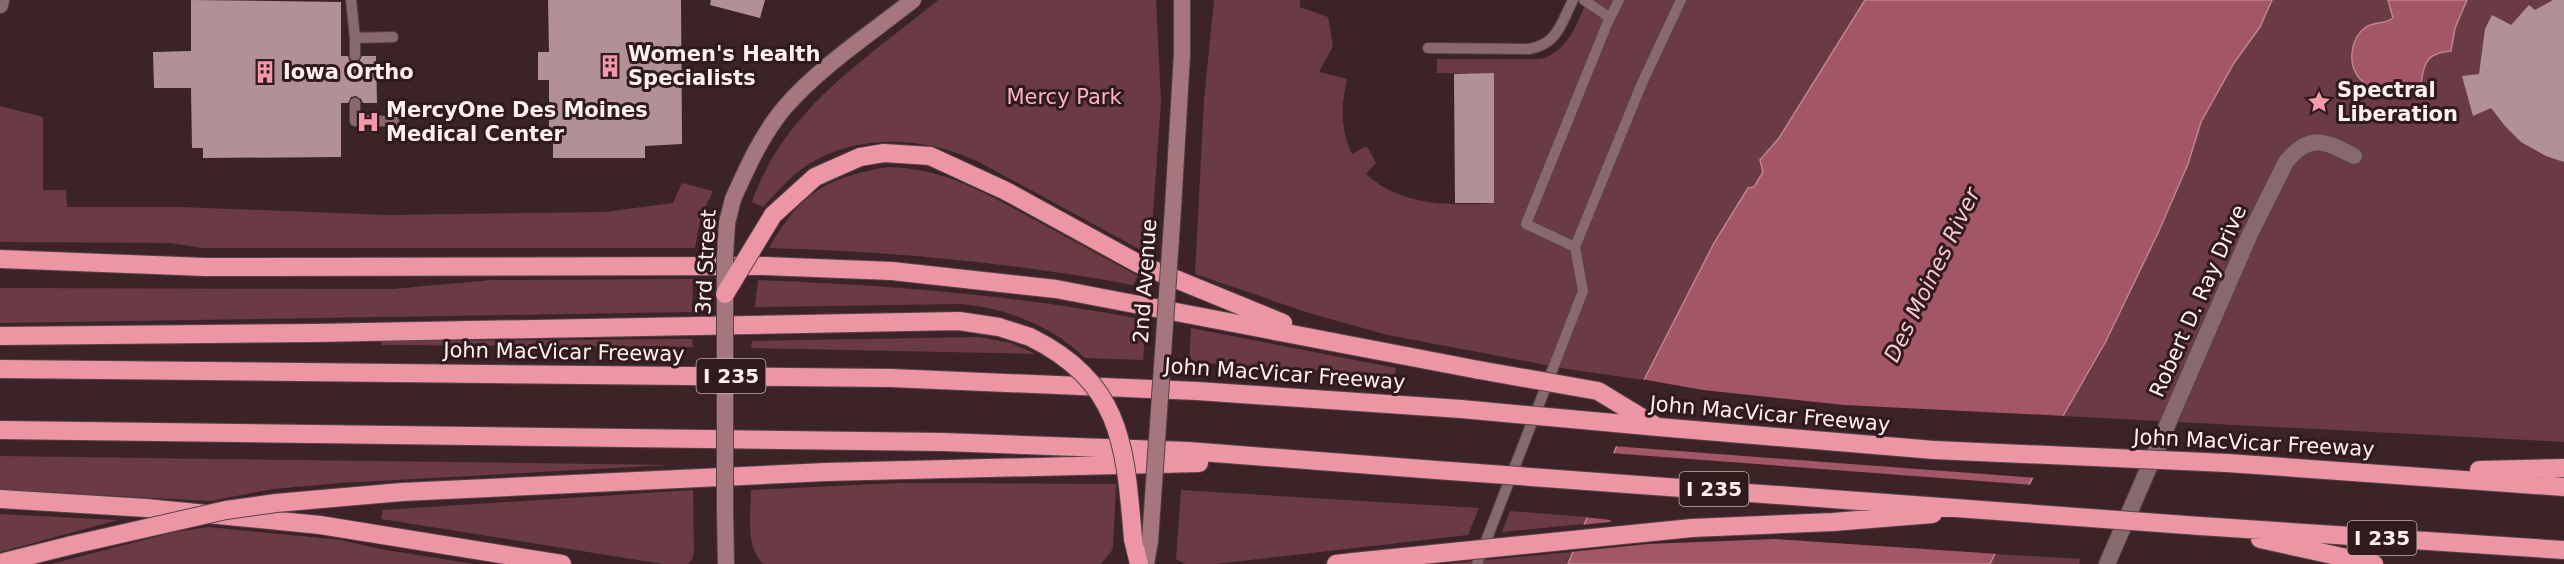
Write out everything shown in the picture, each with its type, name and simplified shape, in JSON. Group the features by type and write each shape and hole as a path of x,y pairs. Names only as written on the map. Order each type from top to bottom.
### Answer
{"highway":[{"path":"724,294 773,215 815,177 861,157 884,153 930,156 1006,191 1139,264 1318,337"},
{"path":"0,259 205,267 764,266 892,271 1056,289 1598,391 1658,427"},
{"path":"0,336 315,333 959,321 999,327 1030,337 1048,346 1080,370 1108,407 1122,441 1142,540 1139,564"},
{"name":"John MacVicar Freeway","path":"0,369 891,378 1174,390 1461,409 1934,450 2227,463 2564,487"},
{"name":"I 235","path":"0,430 943,442 1177,451 2200,526 2564,550"},
{"path":"0,563 226,510 276,503 402,492 826,472 1321,461"},
{"path":"2376,472 2564,468"},
{"path":"0,500 146,508 320,525 562,564"},
{"path":"1345,563 1692,528 1833,522 1992,509"},
{"path":"2200,526 2374,564"}],"main road":[{"name":"3rd Street","path":"726,564 724,294 727,224 732,199 747,167 785,107 813,80 913,0"},
{"name":"2nd Avenue","path":"1146,564 1142,540 1173,208 1182,54 1182,0"}],"street":[{"path":"0,5 1,0"},
{"name":"Robert D. Ray Drive","path":"2107,564 2250,234 2286,162 2294,152 2313,142 2331,144 2354,156"}],"lane":[{"path":"351,0 355,56"},
{"path":"1428,48 1529,49 1543,46 1552,40 1573,0"},
{"path":"1584,0 1610,18"},
{"path":"1575,247 1526,224 1619,0"},
{"path":"1477,564 1583,291 1575,247 1642,83 1682,0"},
{"path":"355,38 393,38"},
{"path":"355,103 355,121 394,121"}],"green space":[{"name":"Mercy Park","path":"938,0 1156,0 1161,102 1150,255 979,162 958,153 913,143 867,143 823,156 787,181 763,207 752,202 766,169 784,140 806,113 856,66"},
{"path":"1214,0 1300,0 1300,7 1328,17 1333,46 1319,72 1347,79 1343,108 1345,135 1352,154 1365,147 1368,148 1376,163 1366,174 1379,185 1410,198 1426,202 1460,204 1494,203 1494,74 1437,73 1437,59 1541,59 1559,50 1565,43 1588,0 1865,0 1779,138 1766,153 1763,172 1714,243 1644,380 1567,369 1388,335 1309,313 1195,274 1204,100"},
{"path":"2272,0 2564,0 2564,442 2063,416 2106,341 2158,233 2188,164 2201,122 2234,63 2260,27"},
{"path":"0,106 43,117 43,190 66,190 67,207 180,207 387,215 604,212 673,203 682,183 713,191 701,215 695,248 203,248 170,243 2,242 0,241"},
{"path":"888,167 928,172 964,184 1138,276 1133,285 1043,270 952,259 769,248 792,214 817,191 847,177"},
{"path":"693,279 692,312 0,323 0,288 392,289 492,280"},
{"path":"758,280 953,292 1050,304 1146,320 1143,360 1085,358 1058,337 1028,320 978,306 961,304 755,307"},
{"path":"1191,328 1396,368 1395,375 1189,362"},
{"path":"979,337 1011,343 1036,354 751,348 752,341"},
{"path":"692,339 693,347 382,345 381,341"},
{"path":"0,456 669,465 341,483 273,489 210,501 0,490"},
{"path":"898,483 1116,484 1113,549 1101,564 763,564 757,557 750,529 751,490"},
{"path":"693,490 694,551 693,558 688,564 663,564 381,519 383,510"},
{"path":"1181,490 1479,508 1468,535 1215,564 1185,564 1176,559"},
{"path":"1510,511 1587,517 1584,524 1502,532"},
{"path":"0,514 118,520 0,552"},
{"path":"209,527 341,540 380,549 474,564 51,564 175,532"},
{"path":"1573,552 1568,564 1444,564"},
{"path":"1996,554 2081,559 2079,564 1990,564"}],"water":[{"name":"Des Moines River","path":"1865,0 2272,0 2260,27 2234,63 2201,122 2188,164 2158,233 2106,341 2063,416 1990,564 1568,564 1644,380 1714,243 1748,188 1754,187 1763,172 1760,160 1779,138"},
{"path":"2388,0 2467,0 2455,28 2451,51 2437,54 2428,60 2421,83 2371,88 2356,73 2353,67 2352,52 2356,38 2366,27 2393,18"}],"pier":[{"path":"1641,379 1703,390 1844,405 2066,416 2036,478 1613,446"},
{"path":"1610,453 2033,485 1999,554 1775,539 1648,544 1570,552 1581,525 1610,522 1611,520 1584,517"}],"building":[{"name":"Iowa Ortho","path":"191,0 341,2 341,56 348,56 349,60 354,63 359,62 362,56 376,56 377,103 363,103 356,96 351,97 348,103 341,103 341,157 203,158 203,148 192,148 191,88 154,88 153,52 191,51"},
{"name":"Women's Health Specialists","path":"548,0 681,0 682,144 645,146 645,158 553,158 553,134 549,134 549,80 538,80 538,52 549,52"},
{"path":"711,0 765,0 760,18 710,5"},
{"path":"2553,0 2564,0 2564,162 2546,156 2521,142 2491,108 2473,116 2462,76 2479,74 2485,29 2492,15 2511,25 2529,5 2535,10"},
{"path":"1494,73 1494,203 1455,203 1454,74"}],"place":[{"name":"Women's Health Specialists","path":"610,66"},
{"name":"Iowa Ortho","path":"265,72"},
{"name":"Spectral Liberation","path":"2319,102"},
{"name":"MercyOne Des Moines Medical Center","path":"368,122"}]}
